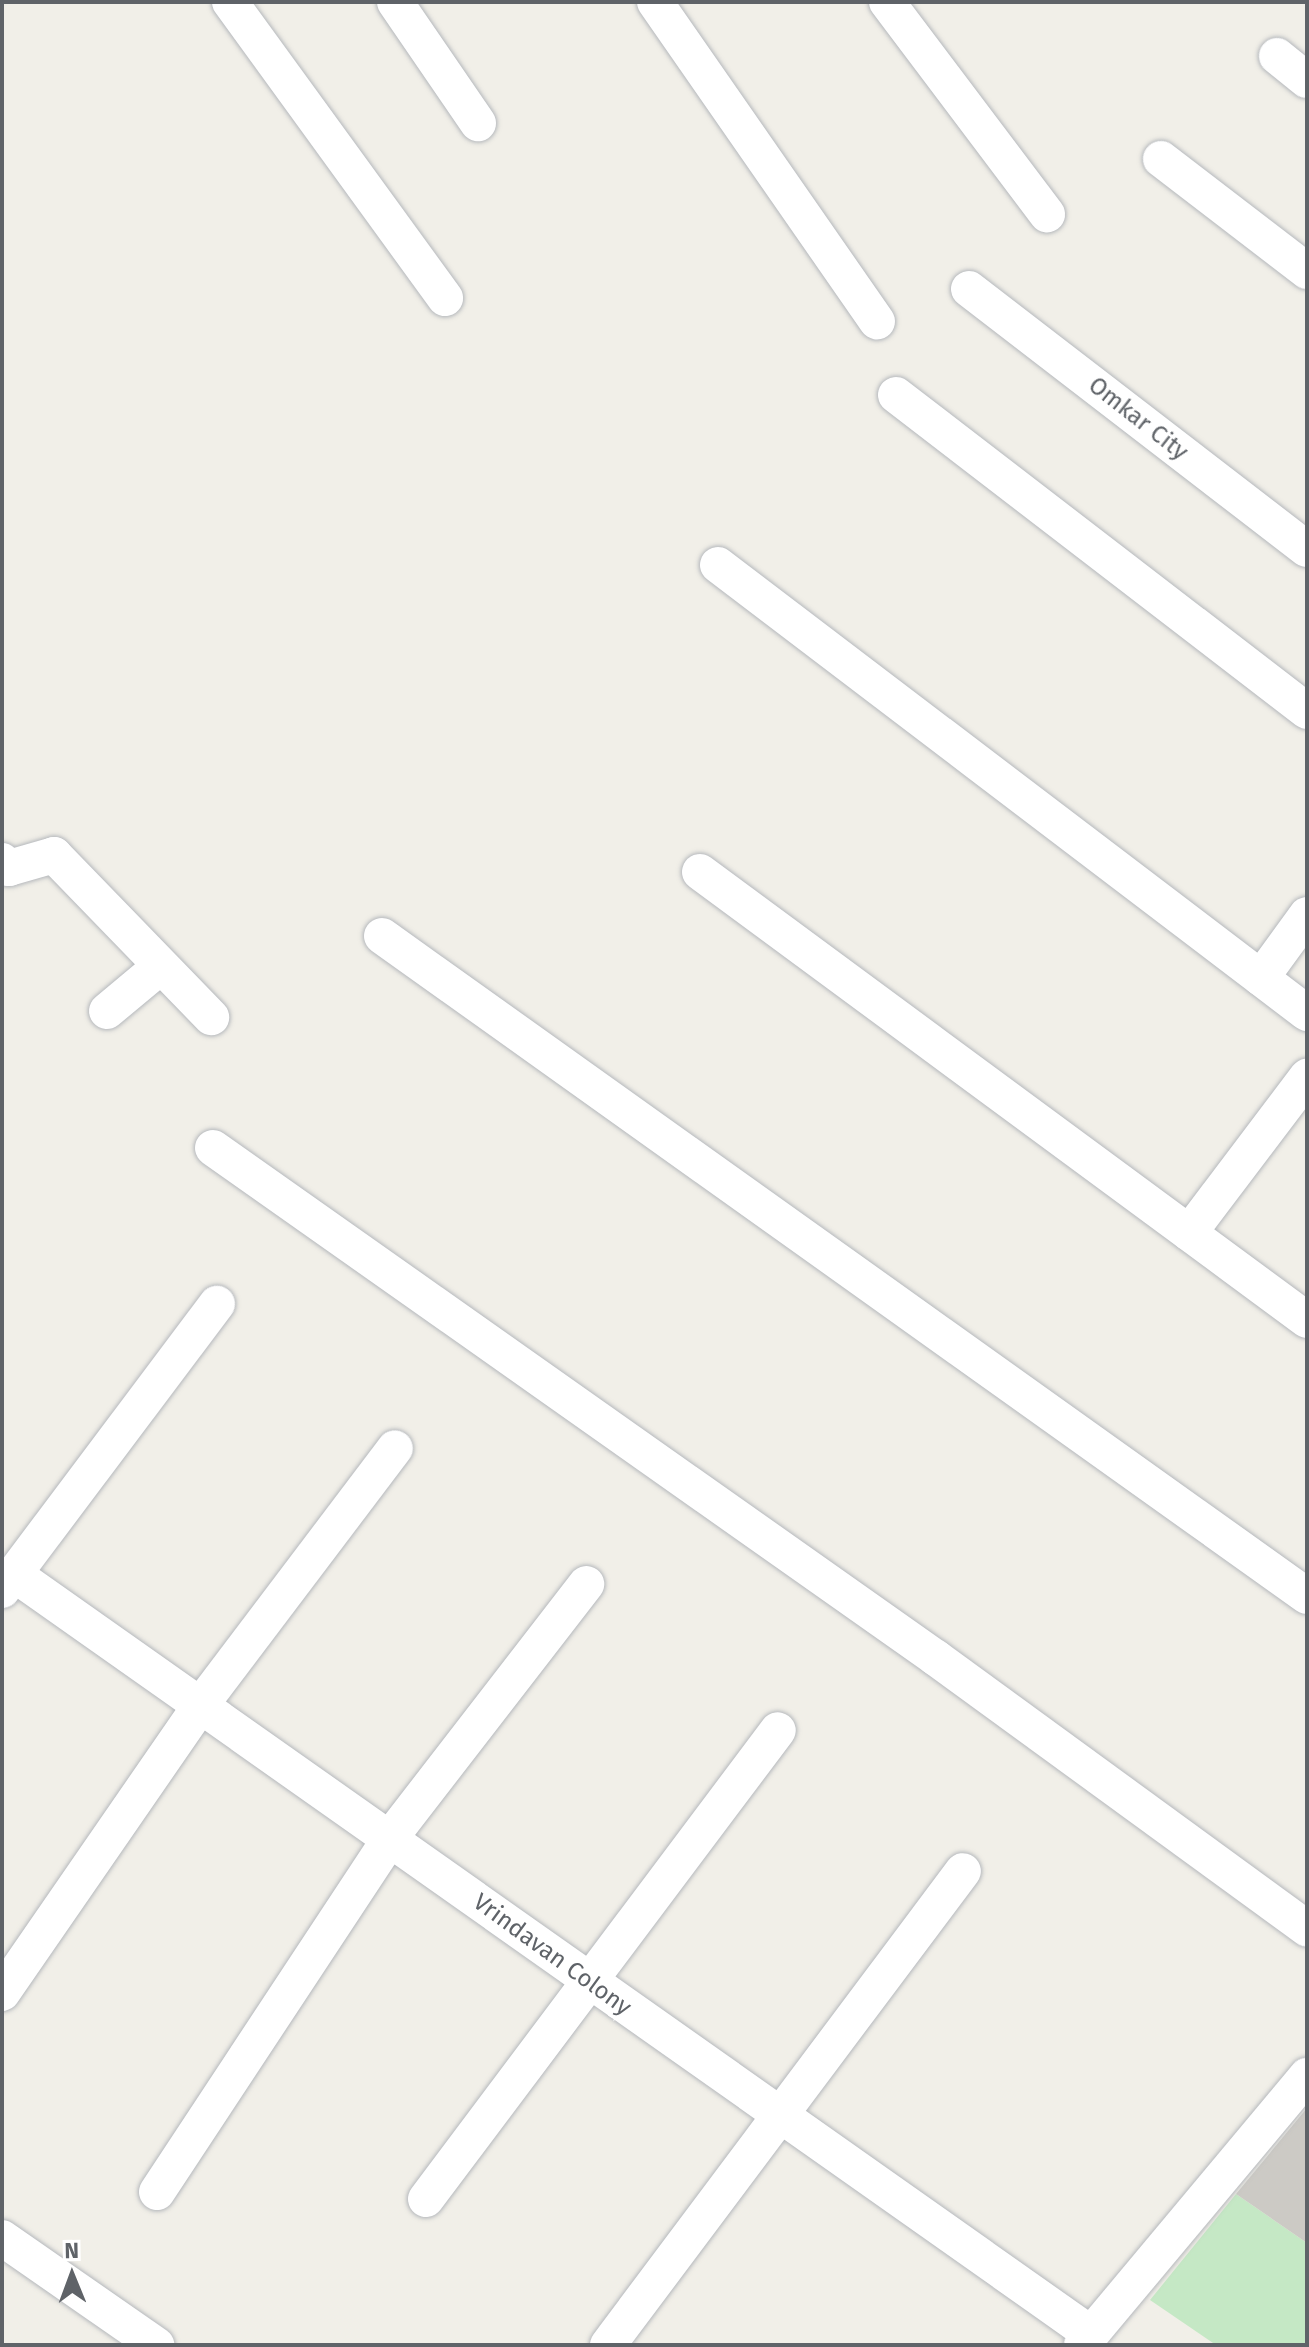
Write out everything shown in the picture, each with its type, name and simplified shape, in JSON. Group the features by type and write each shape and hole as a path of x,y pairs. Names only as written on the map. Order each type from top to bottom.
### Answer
{"street":[{"path":"230,2 445,298"},
{"path":"395,2 478,123"},
{"path":"655,2 877,321"},
{"path":"887,2 1047,214"},
{"path":"1277,56 1307,80"},
{"path":"1161,159 1307,271"},
{"name":"Omkar City","path":"969,289 1307,549"},
{"path":"896,395 1307,711"},
{"path":"718,565 1307,1013"},
{"path":"2,861 9,868 54,855 211,1017"},
{"path":"700,872 1307,1320"},
{"path":"1261,978 1307,915"},
{"path":"382,936 1307,1596"},
{"path":"107,1011 161,966"},
{"path":"1189,1233 1307,1077"},
{"path":"213,1148 923,1649 1307,1929"},
{"path":"8,1582 217,1304"},
{"path":"2,1993 203,1702 395,1448"},
{"name":"Vrindavan Colony","path":"8,1582 203,1702 1086,2340"},
{"path":"157,2192 390,1838 586,1584"},
{"path":"426,2199 587,1980 778,1730"},
{"path":"608,2345 776,2116 963,1871"},
{"path":"1086,2340 1307,2076"},
{"path":"2,2238 156,2345"}],"green space":[{"path":"1236,2194 1307,2243 1307,2345 1216,2345 1150,2300"}],"building":[{"path":"1307,2108 1307,2243 1236,2194"}]}
